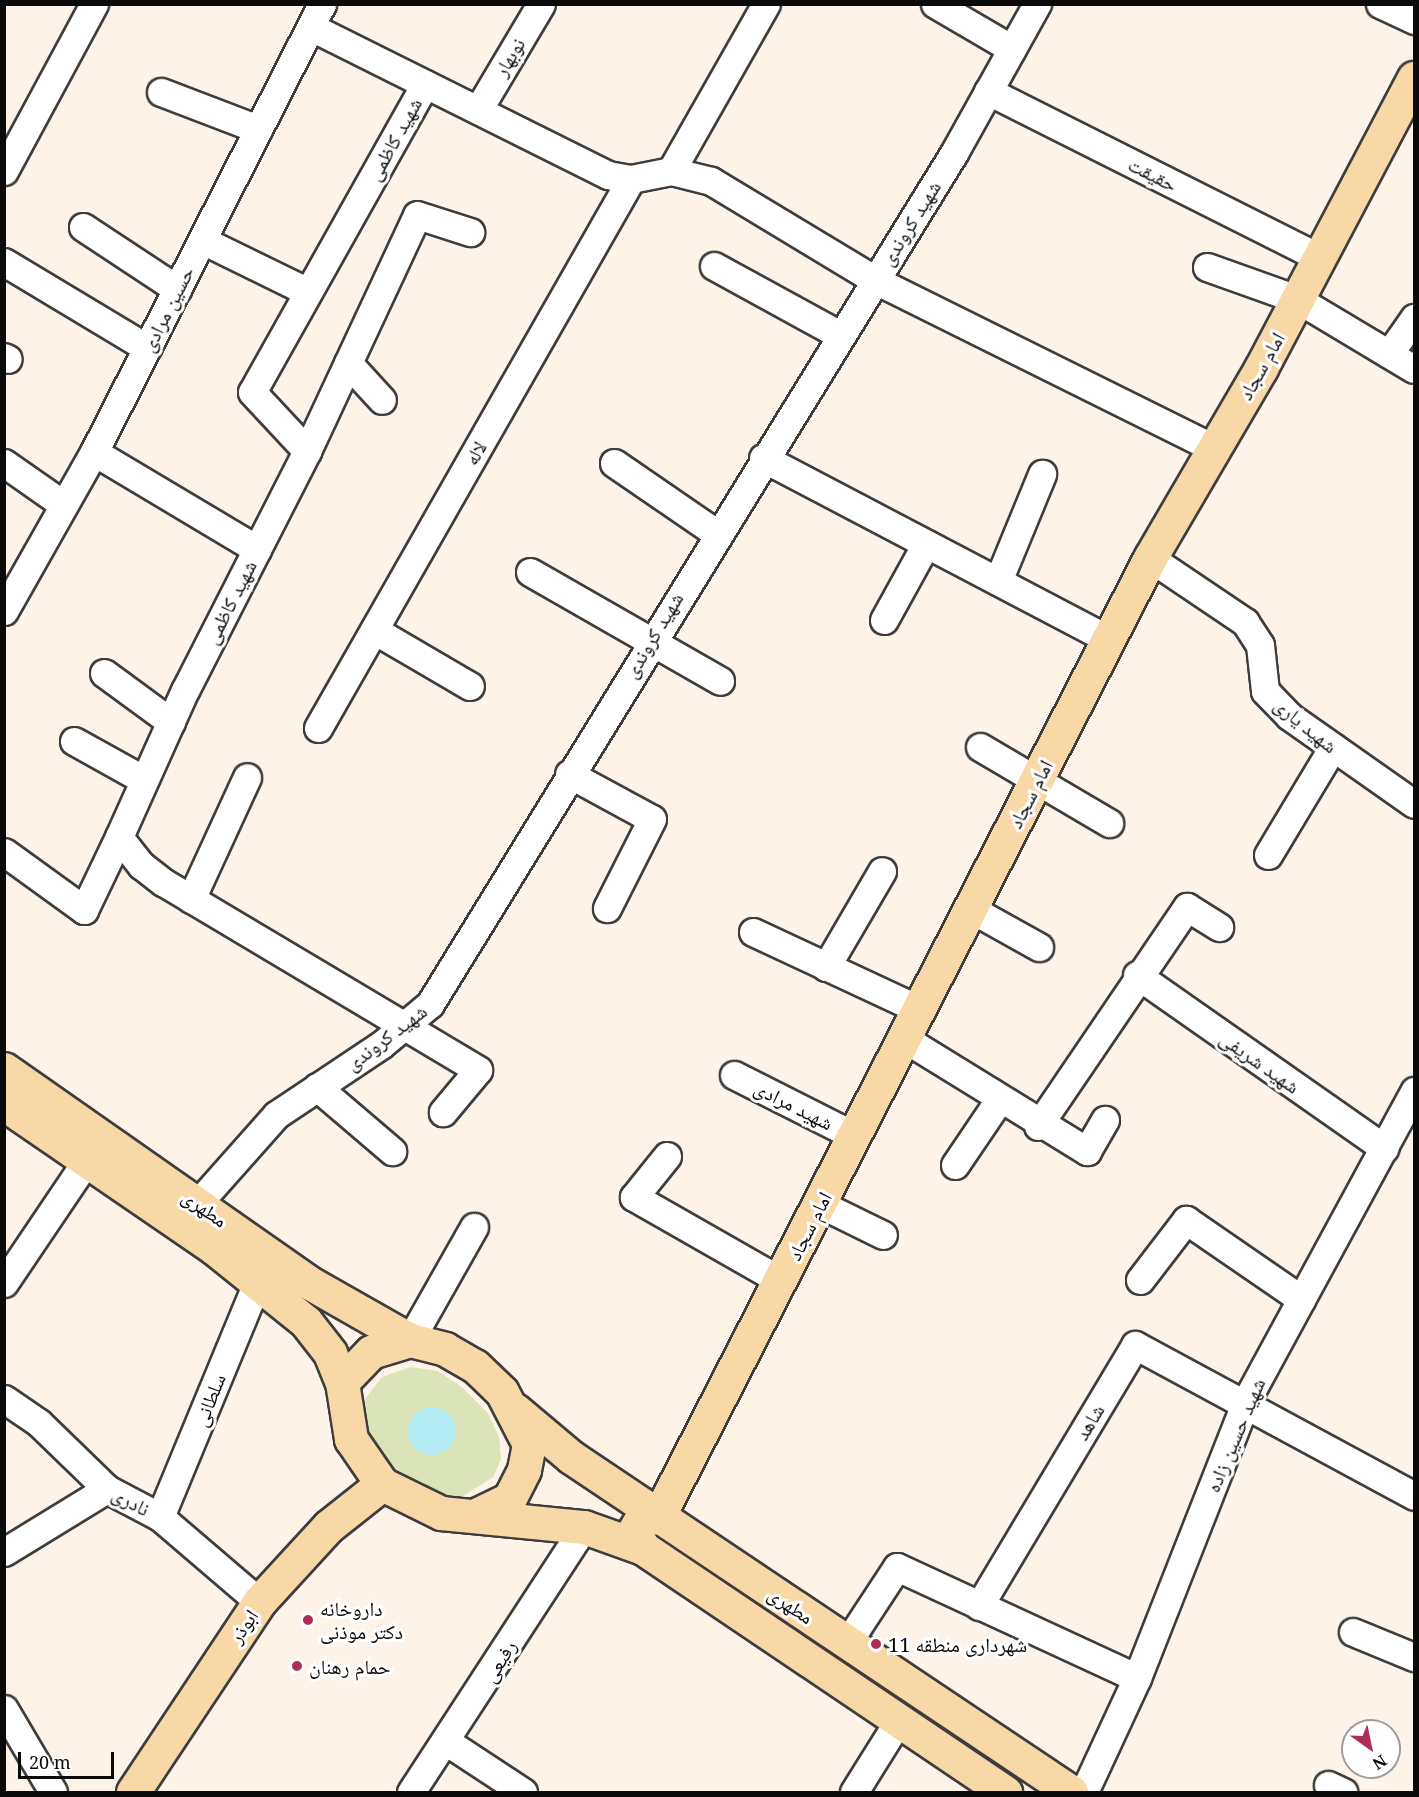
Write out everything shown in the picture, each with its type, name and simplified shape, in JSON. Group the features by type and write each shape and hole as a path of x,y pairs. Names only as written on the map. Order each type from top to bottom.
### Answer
{"main road":[{"name":"امام سجاد","path":"658,1517 1150,558 1297,298 1414,78"},
{"name":"مطهری","path":"4,1069 308,1282 410,1340"},
{"name":"مطهری","path":"4,1104 87,1160 257,1283 306,1322 330,1353 342,1382"},
{"path":"410,1340 445,1349 475,1366 515,1410 529,1444 524,1470 509,1499 478,1514 441,1512 382,1484 351,1439 342,1382 371,1352 410,1340"},
{"name":"مطهری","path":"515,1410 571,1457 658,1517 1071,1792"},
{"name":"ابوذر","path":"133,1792 259,1602 328,1526 382,1484"},
{"name":"مطهری","path":"478,1514 584,1527 644,1548 1005,1792"},
{"path":"644,1548 634,1531 641,1518 658,1517"}],"street":[{"path":"4,171 94,4"},
{"name":"نوبهار","path":"478,110 541,4"},
{"path":"671,171 766,4"},
{"path":"935,4 1012,49"},
{"name":"شهید کروندی","path":"198,1203 276,1116 402,1028 430,1004 716,533 874,280 988,91 1037,4"},
{"path":"1380,4 1414,20"},
{"path":"316,16 424,84 608,175 631,179 671,171 711,181 874,280 1214,448"},
{"name":"حسین مرادی","path":"4,611 94,452 316,16"},
{"name":"شهید کاظمی","path":"4,852 84,910 171,722 307,451 252,392 424,84"},
{"name":"حقیقت","path":"988,91 1318,257"},
{"path":"161,92 258,129"},
{"name":"لاله","path":"318,728 631,179"},
{"path":"307,451 417,215 470,232"},
{"path":"83,227 177,289"},
{"path":"202,240 308,292"},
{"path":"4,262 147,348"},
{"path":"714,266 840,335"},
{"path":"1207,267 1297,298 1414,369"},
{"path":"1389,354 1414,318"},
{"path":"348,363 382,400"},
{"path":"94,452 257,549"},
{"path":"763,458 1108,639"},
{"path":"4,463 64,505"},
{"path":"614,463 716,533"},
{"path":"998,581 1042,474"},
{"path":"884,620 926,544"},
{"name":"شهید یاری","path":"1150,558 1245,622 1260,645 1265,691 1333,747 1414,804"},
{"path":"530,572 649,643 720,681"},
{"path":"374,630 470,686"},
{"path":"104,673 171,722"},
{"path":"74,741 144,780"},
{"path":"980,747 1038,777 1109,823"},
{"path":"1268,855 1333,747"},
{"path":"569,774 652,819 607,908"},
{"path":"191,898 247,777"},
{"path":"119,837 141,865 191,898 402,1028 478,1070 443,1112"},
{"path":"826,967 882,871"},
{"path":"1038,1125 1137,975 1187,907 1220,927"},
{"path":"971,909 1039,947"},
{"path":"753,932 920,1010"},
{"name":"شهید شریفی","path":"1137,975 1384,1148"},
{"path":"905,1039 1038,1125 1087,1151 1106,1120"},
{"name":"شهید مرادی","path":"734,1074 855,1136"},
{"path":"317,1087 392,1151"},
{"name":"شهید حسین زاده","path":"1084,1792 1137,1678 1246,1401 1414,1091"},
{"path":"955,1165 999,1100"},
{"path":"667,1156 634,1197 781,1281"},
{"path":"4,1283 87,1160"},
{"path":"820,1204 883,1235"},
{"path":"1140,1280 1186,1220 1301,1299"},
{"path":"410,1340 474,1227"},
{"name":"سلطانی","path":"160,1517 257,1283"},
{"name":"شاهد","path":"979,1606 1135,1345 1246,1401"},
{"name":"نادری","path":"4,1399 39,1423 106,1489 160,1517 259,1602"},
{"path":"1246,1401 1414,1496"},
{"path":"4,1552 106,1489"},
{"name":"رفیعی","path":"411,1792 447,1742 584,1527"},
{"path":"847,1642 897,1567 1137,1678"},
{"path":"1353,1632 1414,1657"},
{"path":"4,1709 53,1792"},
{"path":"854,1792 898,1720"},
{"path":"447,1742 523,1792"}],"green space":[{"path":"411,1367 438,1371 463,1388 488,1413 499,1437 501,1459 493,1477 460,1498 429,1494 403,1479 362,1428 362,1403 382,1377"}],"water":[{"path":"432,1407 449,1414 456,1431 449,1448 432,1455 415,1448 408,1431 415,1414"}],"place":[{"name":"داروخانه دکتر موذنی","path":"308,1620"},
{"name":"شهرداری منطقه 11","path":"876,1644"},
{"name":"حمام رهنان","path":"297,1666"}]}
